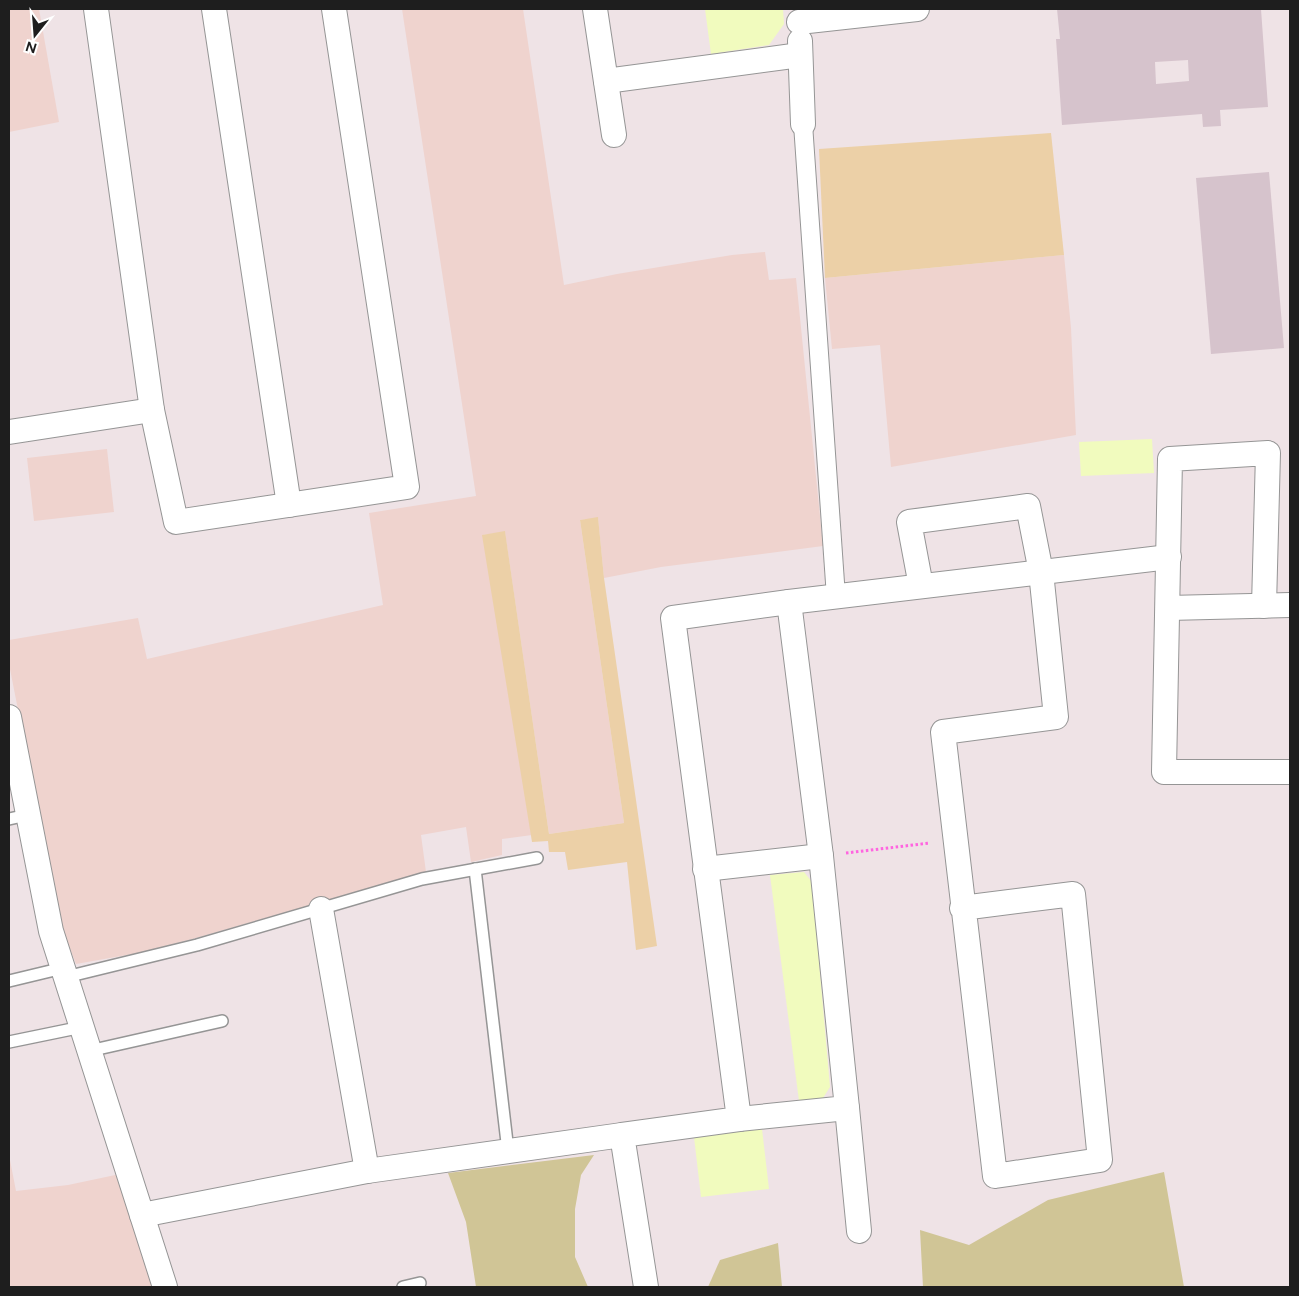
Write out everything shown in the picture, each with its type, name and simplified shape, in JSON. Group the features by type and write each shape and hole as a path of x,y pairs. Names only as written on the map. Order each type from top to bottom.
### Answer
{"street":[{"path":"96,9 152,410 176,522 407,487 334,9"},
{"path":"214,9 289,505"},
{"path":"594,9 614,135"},
{"path":"836,596 798,15 917,9"},
{"path":"606,81 800,55"},
{"path":"9,432 152,410"},
{"path":"1264,606 1268,453 1170,459 1164,772 1290,772"},
{"path":"920,586 909,522 1028,506 1040,572 1056,717 943,732 954,840 962,908 995,1176 1100,1160 1073,894 962,908"},
{"path":"739,1119 673,618 836,596 1168,557"},
{"path":"789,602 821,856 859,1231"},
{"path":"1168,608 1290,605"},
{"path":"9,717 18,817 51,931 165,1287"},
{"path":"705,869 821,856"},
{"path":"321,908 367,1171"},
{"path":"142,1215 367,1171 739,1119 846,1108"},
{"path":"622,1135 646,1287"}],"lane":[{"path":"9,980 65,972 196,945 422,879 537,858"},
{"path":"474,870 508,1151"},
{"path":"89,1051 222,1021"},
{"path":"9,1042 82,1028"},
{"path":"403,1287 420,1283"}],"path":[{"path":"821,856 954,840"}],"shaded area":[{"path":"9,9 39,9 59,122 9,132"},
{"path":"402,9 523,9 564,285 617,274 732,255 765,252 769,280 796,278 823,546 661,567 604,578 598,518 580,520 624,823 549,834 505,532 483,535 532,835 502,839 502,855 471,862 466,827 421,835 426,872 196,938 138,953 76,964 60,923 9,664 9,640 138,618 147,659 383,605 369,513 476,496"},
{"path":"1051,133 1064,255 825,278 819,149"},
{"path":"1064,255 1071,328 1076,435 891,467 880,345 832,349 825,278"},
{"path":"107,449 114,512 34,521 27,458"},
{"path":"598,517 604,578 657,946 636,950 627,862 568,870 565,852 549,852 548,841 532,842 482,535 505,531 549,834 624,823 580,520"},
{"path":"9,1155 16,1191 68,1185 120,1174 156,1287 9,1287"},
{"path":"594,1155 581,1175 575,1209 575,1257 588,1287 476,1287 466,1222 448,1173"},
{"path":"1164,1172 1184,1287 923,1287 920,1230 969,1245 1048,1200"},
{"path":"778,1243 782,1287 708,1287 720,1260"}],"green space":[{"path":"705,9 783,9 784,24 769,45 711,54"},
{"path":"1152,439 1154,473 1081,476 1079,442"},
{"path":"804,872 812,882 830,1087 823,1098 799,1101 770,875"},
{"path":"762,1129 769,1189 701,1197 694,1137"}],"building":[{"path":"1057,9 1261,9 1268,107 1220,110 1221,126 1203,127 1202,114 1062,125 1056,39 1060,39","holes":["1188,60 1189,81 1156,84 1155,62"]},
{"path":"1269,172 1284,348 1211,354 1196,178"}]}
